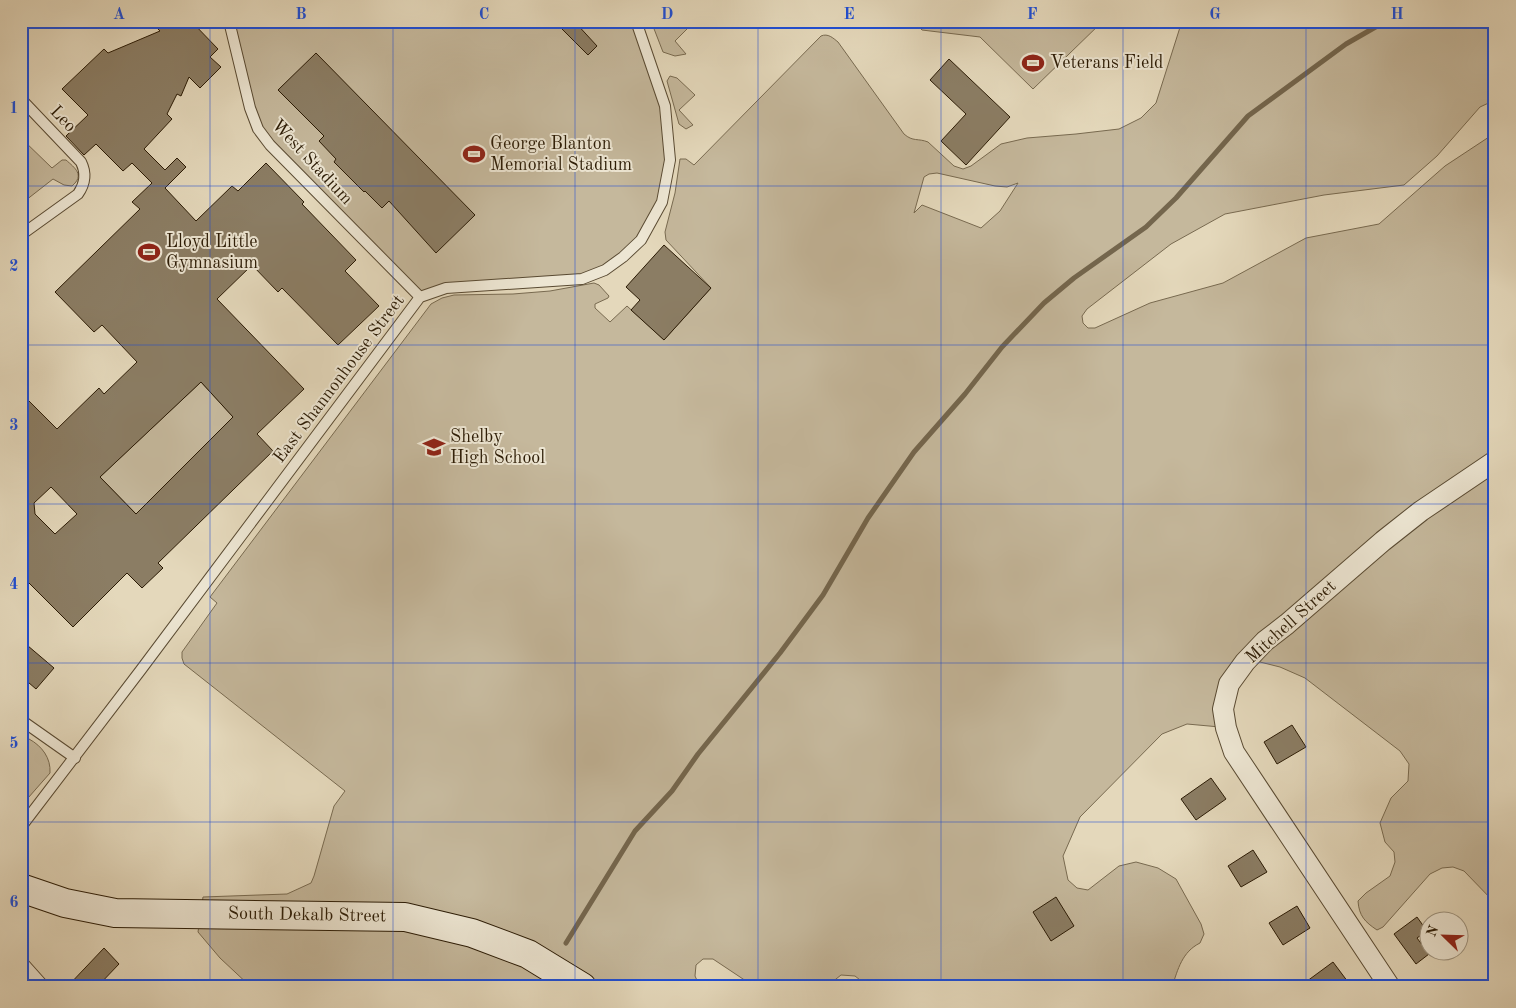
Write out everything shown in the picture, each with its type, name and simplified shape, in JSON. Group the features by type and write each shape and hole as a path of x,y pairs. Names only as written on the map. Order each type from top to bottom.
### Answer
{"main road":[{"name":"South Dekalb Street","path":"21,888 65,903 115,913 404,917 472,933 528,954 582,987"}],"street":[{"name":"Mitchell Street","path":"1390,987 1234,752 1226,728 1224,709 1230,684 1245,662 1265,641 1421,511 1495,461"},
{"path":"21,968 38,987"}],"lane":[{"name":"West Stadium","path":"229,21 250,108 258,129 270,145 420,297"},
{"name":"East Shannonhouse Street","path":"21,827 420,297 446,288 582,279 605,270 623,257 641,240 662,202 670,160 665,106 636,21"},
{"name":"Leo","path":"21,99 81,162 84,167 85,177 83,186 78,194 21,235"},
{"path":"21,720 74,758"}],"shaded area":[{"name":"George Blanton Memorial Stadium","path":"229,21 636,21 665,106 670,160 662,202 623,257 582,279 446,288 420,297 258,129"},
{"path":"651,21 695,21 675,41 686,54 675,56 663,52"},
{"name":"Veterans Field","path":"913,21 1103,21 1033,89 980,37 922,30"},
{"path":"1182,21 1495,21 1495,100 1480,107 1437,156 1404,185 1324,195 1225,214 1171,244 1087,309 1082,316 1083,323 1088,328 1095,328 1150,303 1223,283 1306,238 1379,224 1445,166 1495,133 1495,903 1464,871 1453,867 1442,868 1430,874 1383,927 1377,930 1366,921 1361,915 1358,901 1390,876 1395,862 1394,852 1385,842 1380,823 1391,798 1408,781 1409,764 1400,751 1305,678 1280,667 1244,658 1220,727 1187,724 1162,734 1080,817 1063,856 1068,880 1077,888 1088,890 1119,866 1136,862 1158,868 1176,879 1201,924 1204,934 1200,943 1185,956 1172,987 869,987 855,976 841,975 826,987 755,987 713,959 703,959 696,965 695,976 700,987 251,987 220,958 198,932 203,897 287,894 311,883 334,806 345,791 184,664 182,652 217,603 210,597 431,304 442,298 454,295 550,291 594,283 599,285 609,296 595,304 595,308 610,322 627,306 664,340 711,288 666,240 665,232 675,193 680,159 686,159 694,165 824,35 830,36 838,42 904,134 913,139 928,142 954,166 963,169 971,166 1001,144 1027,138 1119,129 1141,118 1156,103","holes":["937,173 1007,187 1018,183 1000,211 981,228 922,205 914,213 924,177 929,174"]},
{"path":"670,76 677,78 695,95 679,110 693,125 686,129 679,124 667,81"},
{"path":"21,138 52,168 62,160 66,160 77,172 78,178 76,182 72,186 64,185 53,179 21,204"},
{"path":"201,382 233,417 136,514 100,477"},
{"path":"29,739 45,753 49,762 50,773 21,806 21,741"}],"building":[{"path":"150,21 191,21 218,49 210,57 221,67 200,88 189,77 181,96 177,94 167,114 172,119 144,149 165,170 177,158 186,167 165,188 196,221 232,186 238,191 266,163 356,260 345,271 379,306 338,345 282,288 278,292 252,265 217,299 304,389 257,434 273,451 158,563 163,568 142,588 127,573 73,627 21,575 21,393 57,429 99,388 104,394 137,362 102,325 94,332 55,292 140,209 132,202 152,183 132,163 123,171 96,144 84,155 66,136 88,115 62,89 104,49 108,53 160,31","holes":["201,382 233,417 136,514 100,477","51,487 77,514 55,534 35,514 34,503"]},
{"path":"554,21 574,21 597,46 588,55"},
{"path":"316,53 475,215 436,253 389,201 382,208 334,162 336,159 319,141 324,136 278,90"},
{"path":"949,59 1010,117 966,165 941,141 966,114 930,80"},
{"path":"664,245 711,288 664,340 631,310 640,300 626,287"},
{"path":"21,640 54,668 36,689 21,676"},
{"path":"1292,725 1306,747 1277,764 1264,742"},
{"path":"1211,778 1226,799 1196,820 1181,799"},
{"path":"1253,850 1267,872 1241,887 1228,866"},
{"path":"1056,897 1074,926 1051,941 1033,912"},
{"path":"1297,906 1310,928 1283,945 1269,923"},
{"path":"1417,917 1418,960 1421,960 1416,964 1394,934"},
{"path":"104,948 119,964 97,987 67,987"},
{"path":"1333,962 1348,982 1341,987 1299,987"}],"waterway":[{"path":"566,943 635,831 672,791 698,754 780,653 823,595 868,518 914,452 965,394 1002,347 1044,303 1074,278 1146,227 1176,198 1248,116 1346,44 1386,21"}],"place":[{"name":"Veterans Field","path":"1033,63"},
{"name":"George Blanton Memorial Stadium","path":"474,154"},
{"name":"Lloyd Little Gymnasium","path":"149,252"},
{"name":"Shelby High School","path":"434,447"}]}
